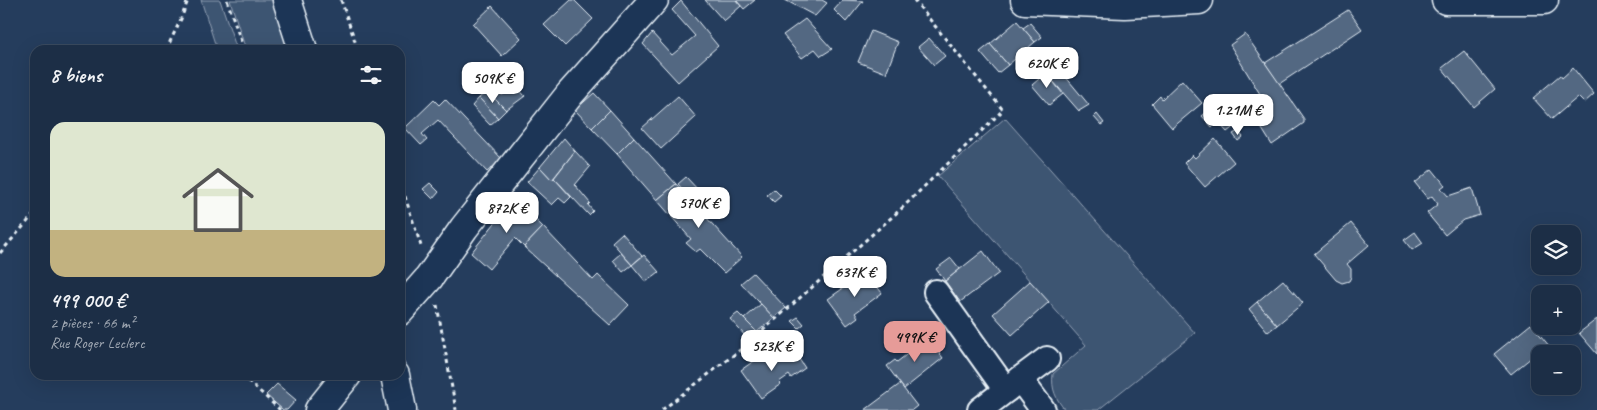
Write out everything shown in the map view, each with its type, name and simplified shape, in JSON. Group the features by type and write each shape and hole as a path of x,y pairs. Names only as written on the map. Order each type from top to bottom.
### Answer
{"street":[{"path":"287,0 301,45"},
{"path":"405,306 429,278 464,228 570,94 654,0"},
{"path":"1025,0 1125,2 1199,0"},
{"path":"1446,0 1544,0"},
{"path":"936,292 1013,385 1043,410"},
{"path":"980,410 1047,359"},
{"path":"319,410 343,380"},
{"path":"396,380 402,410"}],"path":[{"path":"168,45 188,0"},
{"path":"227,0 242,45"},
{"path":"341,0 356,45"},
{"path":"662,410 744,347 893,217 1003,110 914,0"},
{"path":"405,197 435,295 456,410"},
{"path":"0,253 30,219"},
{"path":"247,380 280,410"}],"shaded area":[{"path":"201,0 220,0 235,45 215,45"},
{"path":"230,0 273,0 286,45 244,45"},
{"path":"1005,118 1195,333 1098,410 1065,410 1062,406 1054,389 1053,374 1086,345 938,176"}],"building":[{"path":"571,0 574,0 593,19 565,46 544,25"},
{"path":"705,0 736,0 741,6 724,21"},
{"path":"736,0 755,0 744,9"},
{"path":"785,0 822,0 827,3 815,16"},
{"path":"843,0 863,1 846,22 834,10"},
{"path":"681,1 718,46 678,82 643,44 652,33 672,55 695,36 672,10"},
{"path":"492,6 521,38 502,56 473,24"},
{"path":"1348,10 1362,29 1279,84 1265,63"},
{"path":"805,19 832,49 821,56 815,49 802,58 783,35"},
{"path":"1017,21 1035,42 1008,65 990,44"},
{"path":"1030,23 1042,37 1035,42 1023,28"},
{"path":"871,31 898,42 886,73 858,62"},
{"path":"1245,34 1304,119 1304,123 1272,145 1257,121 1271,112 1230,45"},
{"path":"929,38 945,56 934,65 918,47"},
{"path":"990,44 1008,65 998,73 980,52"},
{"path":"1464,51 1495,89 1474,107 1442,68"},
{"path":"1048,56 1055,64 1045,72 1039,64"},
{"path":"1055,64 1089,105 1079,111 1045,72"},
{"path":"1573,68 1594,94 1584,103 1578,97 1552,119 1533,98 1560,75 1562,78"},
{"path":"1046,73 1063,94 1049,105 1032,85"},
{"path":"505,74 525,96 506,110 487,91 494,85 502,95 507,91 498,81"},
{"path":"1182,80 1202,103 1172,128 1152,104 1160,96 1162,99"},
{"path":"498,81 507,91 502,95 494,85"},
{"path":"487,91 506,110 498,118 479,98"},
{"path":"594,93 610,110 592,128 575,110"},
{"path":"678,96 696,117 661,149 642,128"},
{"path":"479,98 498,118 490,125 472,106"},
{"path":"445,99 502,159 487,172 438,120 422,134 427,140 421,145 405,128 434,100 439,105"},
{"path":"1220,101 1236,125 1227,132 1218,122 1212,127 1202,116"},
{"path":"610,110 634,137 617,154 592,128"},
{"path":"1097,114 1104,123 1101,125 1094,117"},
{"path":"1238,131 1243,137 1238,141 1233,134"},
{"path":"634,137 676,184 657,200 617,154"},
{"path":"564,138 575,151 552,180 540,167"},
{"path":"1215,139 1234,162 1205,187 1184,163 1192,155 1195,158"},
{"path":"575,151 590,167 575,185 590,203 588,205 593,211 589,215 554,178"},
{"path":"540,167 552,180 554,178 571,197 565,203 559,198 552,205 527,182"},
{"path":"1432,169 1445,185 1441,188 1448,196 1472,188 1480,215 1463,220 1445,235 1427,213 1438,204 1432,196 1428,199 1415,183"},
{"path":"686,177 700,192 697,194 705,202 699,208 678,184"},
{"path":"430,183 439,192 433,199 423,189"},
{"path":"676,184 742,257 724,273 700,249 696,252 686,243 691,239 657,200"},
{"path":"774,189 781,196 774,202 767,195"},
{"path":"514,199 543,227 524,247 515,238 489,269 471,253"},
{"path":"1351,223 1369,245 1347,264 1351,269 1351,277 1349,281 1342,283 1336,280 1314,254"},
{"path":"543,227 593,280 598,275 629,305 610,325 524,247"},
{"path":"1415,232 1423,243 1412,250 1404,240"},
{"path":"622,233 642,256 632,265 612,242"},
{"path":"983,251 999,273 960,302 945,281"},
{"path":"621,253 632,265 623,272 613,260"},
{"path":"644,255 659,272 646,282 632,265"},
{"path":"951,258 960,269 945,281 936,269"},
{"path":"866,272 882,293 855,313 858,317 847,325 828,299"},
{"path":"753,273 786,308 774,318 741,283"},
{"path":"1283,280 1303,303 1277,325 1257,302"},
{"path":"1030,281 1049,302 1012,335 993,314"},
{"path":"1257,302 1277,325 1268,332 1249,309"},
{"path":"761,304 774,318 757,332 744,319"},
{"path":"738,313 757,332 748,339 730,319"},
{"path":"798,317 804,324 799,328 792,321"},
{"path":"1597,319 1597,354 1581,335 1581,331"},
{"path":"1531,324 1531,335 1540,335 1548,345 1531,345 1531,358 1511,374 1494,354"},
{"path":"928,338 943,358 904,389 887,366 895,360 897,362"},
{"path":"793,350 805,368 791,378 789,375 779,382 781,384 761,398 741,370 758,358 760,360 772,352 779,361"},
{"path":"277,384 296,400 287,410 283,410 266,395"},
{"path":"900,384 917,406 912,410 865,410"}]}
